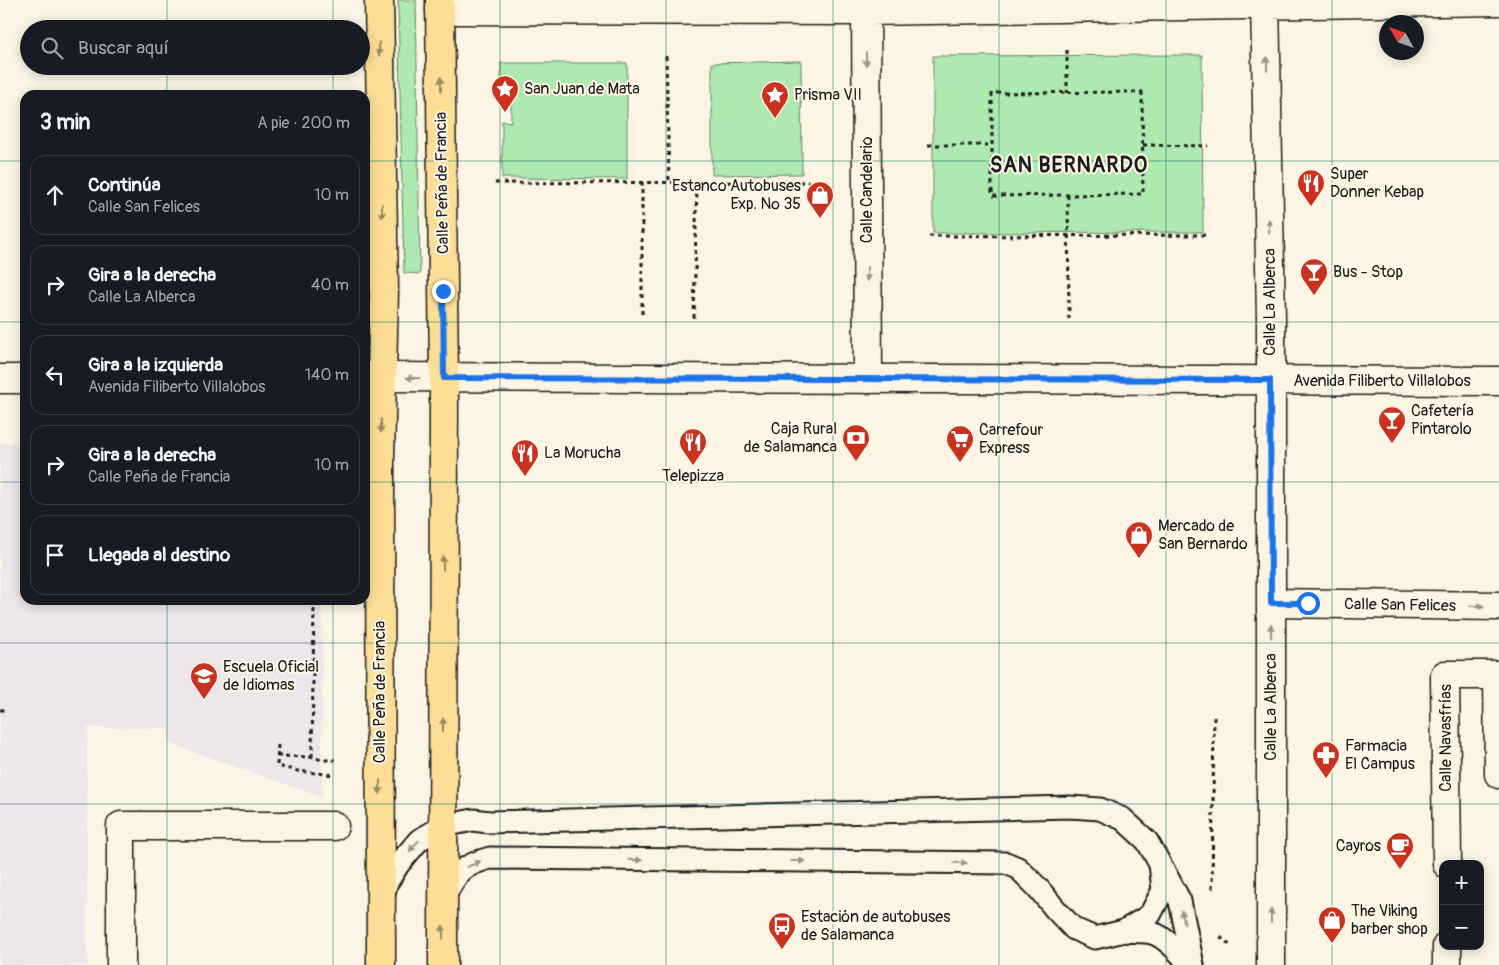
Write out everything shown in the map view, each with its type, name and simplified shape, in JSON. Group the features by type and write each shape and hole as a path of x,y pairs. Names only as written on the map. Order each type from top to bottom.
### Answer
{"main road":[{"name":"Calle Peña de Francia","path":"379,0 384,292 373,377 380,459 381,965"},
{"name":"Calle Peña de Francia","path":"440,5 444,378 443,965"}],"street":[{"path":"440,5 866,5 1499,1"},
{"name":"Calle La Alberca","path":"1266,3 1271,319 1271,965"},
{"name":"Calle Candelario","path":"866,5 868,379"},
{"name":"Avenida Filiberto Villalobos","path":"373,377 1499,381"},
{"path":"0,379 20,379"},
{"name":"Calle San Felices","path":"1271,603 1499,606"},
{"name":"Calle Navasfrías","path":"1447,860 1445,675 1498,675 1499,774"},
{"path":"121,965 121,826 334,826"},
{"path":"1447,950 1447,965"}],"lane":[{"path":"443,774 456,804 460,810 473,820"},
{"path":"381,916 386,884 398,865 419,840 443,826 473,820 489,822 1070,807 1100,809 1123,819 1147,841 1180,901 1193,965"},
{"path":"442,899 455,876 470,864 490,858 1006,863 1018,868 1074,929 1095,938 1124,931 1150,916 1163,890 1160,864"},
{"path":"1124,931 1154,934 1169,944 1185,959 1188,965"}],"path":[{"path":"1067,50 1068,93"},
{"path":"666,56 669,182"},
{"path":"1142,92 1143,194 992,196 992,145 992,93 1142,92"},
{"path":"928,145 992,145"},
{"path":"1143,145 1208,146"},
{"path":"494,182 809,182"},
{"path":"642,182 642,318"},
{"path":"694,318 697,182"},
{"path":"1068,195 1069,319"},
{"path":"929,236 1209,235"},
{"path":"312,757 314,605"},
{"path":"0,710 5,710"},
{"path":"1212,890 1214,716"},
{"path":"278,745 277,766 310,773 335,775"},
{"path":"278,756 335,760"}],"shaded area":[{"path":"0,443 20,443 20,605 322,605 322,797 169,743 168,728 87,728 87,965 0,965"}],"green space":[{"path":"398,0 416,0 420,274 404,273"},
{"path":"1202,55 1203,232 933,233 933,56"},
{"path":"801,61 802,174 712,175 712,63"},
{"path":"501,63 627,63 627,179 502,178 502,121 511,122 511,104 501,104"}],"place":[{"name":"San Juan de Mata","path":"505,113"},
{"name":"Prisma VII","path":"775,119"},
{"name":"Super Donner Kebap","path":"1311,207"},
{"name":"Estanco Autobuses Exp. Nº 35","path":"820,219"},
{"name":"Bus - Stop","path":"1314,296"},
{"name":"Cafetería Pintarolo","path":"1392,444"},
{"name":"Caja Rural de Salamanca","path":"856,462"},
{"name":"Carrefour Express","path":"960,463"},
{"name":"Telepizza","path":"693,466"},
{"name":"La Morucha","path":"525,477"},
{"name":"Mercado de San Bernardo","path":"1139,559"},
{"name":"Escuela Oficial de Idiomas","path":"204,700"},
{"name":"Farmacia El Campus","path":"1326,779"},
{"name":"Cayros","path":"1400,870"},
{"name":"The Viking barber shop","path":"1332,944"},
{"name":"Estación de autobuses de Salamanca","path":"782,950"}],"district":[{"name":"SAN BERNARDO","path":"1069,165"}],"route":[{"path":"443,291 444,378 1270,380 1271,603 1308,603"}]}
